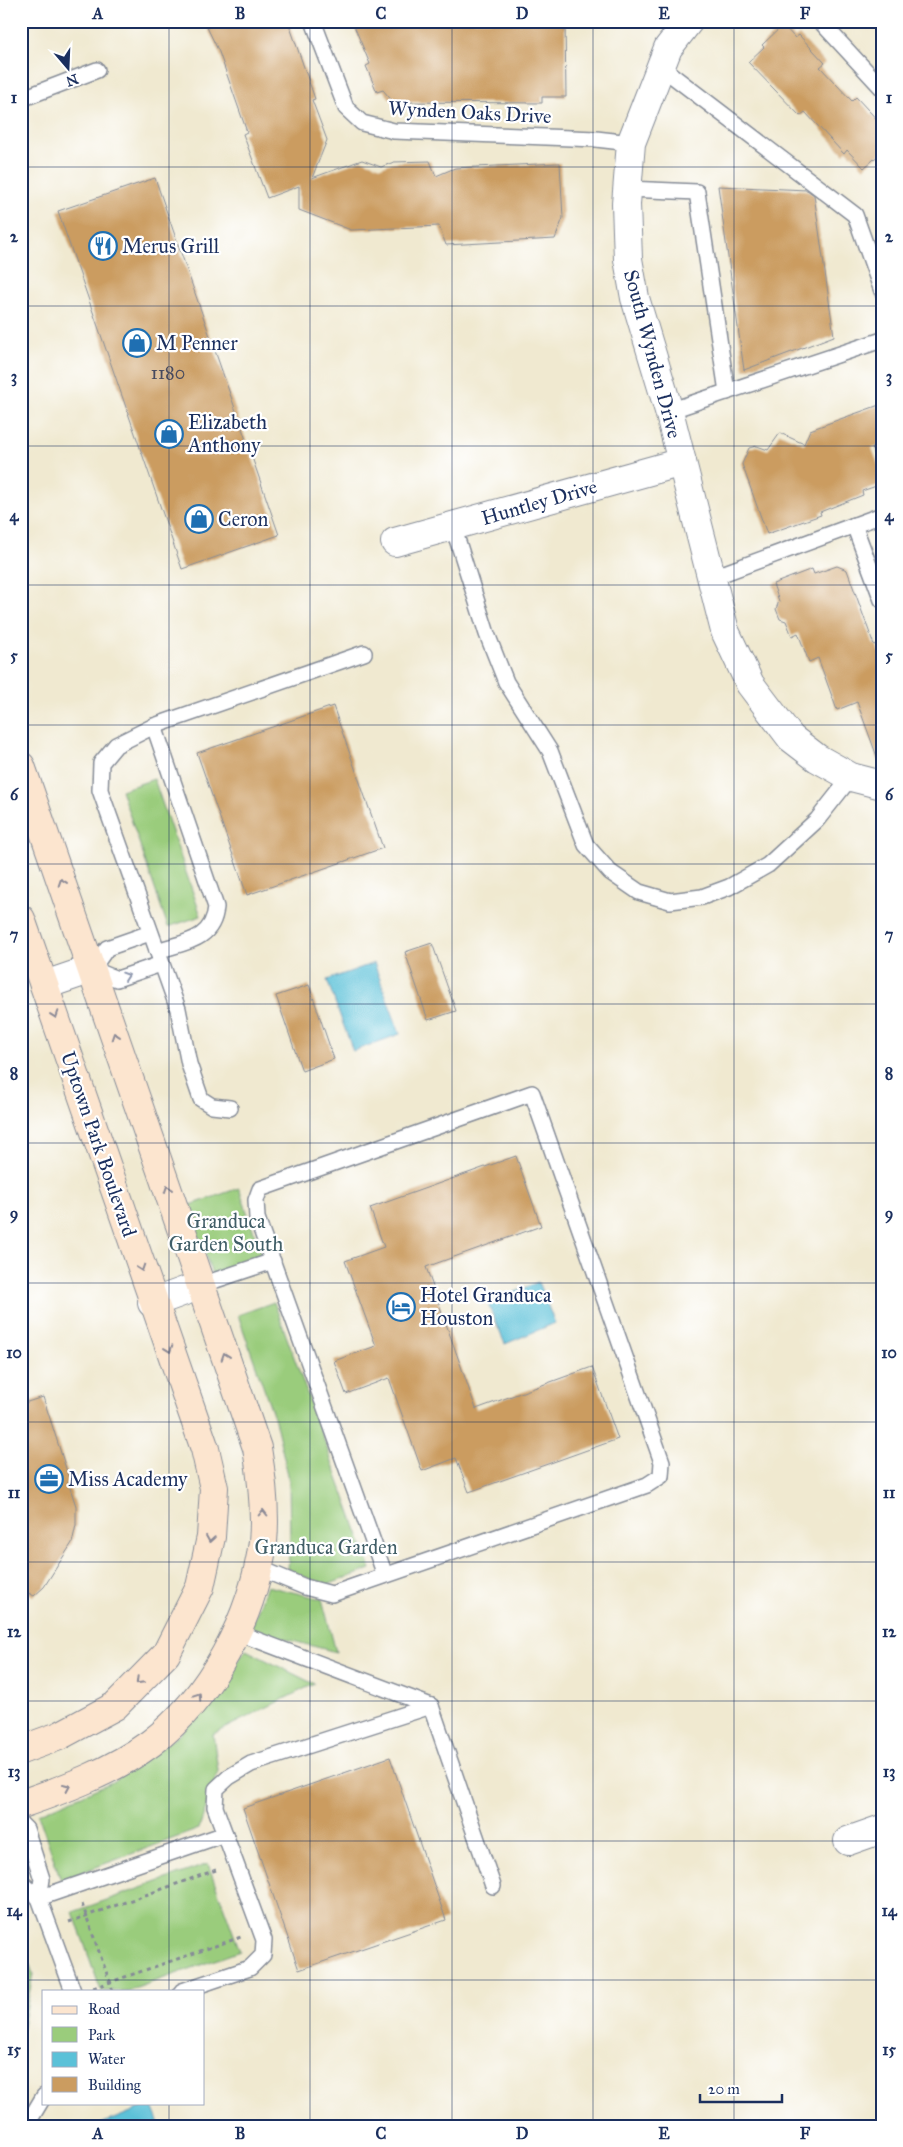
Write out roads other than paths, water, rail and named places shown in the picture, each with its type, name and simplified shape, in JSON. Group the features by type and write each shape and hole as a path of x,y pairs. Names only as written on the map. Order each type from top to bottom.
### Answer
{"street":[{"name":"South Wynden Drive","path":"679,26 668,48 631,143 626,204 630,269 635,298 669,411 725,631 750,684 791,738 817,758 851,776 882,785"},
{"name":"Huntley Drive","path":"395,542 682,462"},
{"path":"21,766 257,1448 263,1495 263,1540 258,1568 236,1632 215,1670 189,1709 150,1743 102,1772 57,1792 21,1804"},
{"name":"Uptown Park Boulevard","path":"21,919 152,1303 205,1449 214,1488 211,1537 200,1587 166,1654 114,1706 59,1736 21,1750"},
{"path":"45,985 92,969"},
{"path":"152,1303 201,1285"},
{"path":"848,1841 882,1829"}],"lane":[{"name":"Wynden Oaks Drive","path":"313,21 346,108 362,123 394,131 596,139 631,143"},
{"path":"820,21 882,88"},
{"path":"661,67 855,215 882,291"},
{"path":"21,99 96,70"},
{"path":"627,189 696,192 727,392"},
{"path":"669,411 882,340"},
{"path":"711,578 882,514"},
{"path":"854,525 882,600"},
{"path":"454,526 488,634 506,682 550,751 586,845 610,872 638,892 670,901 702,897 729,887 768,865 817,820 851,776"},
{"path":"230,1108 212,1106 201,1099 189,1064 178,1009 100,790 101,764 116,745 154,726 364,653"},
{"path":"150,932 106,948 92,969 117,979 205,934 215,921 216,907 154,726"},
{"path":"258,1568 328,1594 346,1590 647,1485 660,1476 662,1462 532,1093 260,1189 256,1200 257,1218 385,1576"},
{"path":"201,1285 272,1261"},
{"path":"236,1632 431,1706"},
{"path":"185,1990 250,1968 263,1955 264,1940 215,1807 216,1789 228,1777 251,1764 431,1706"},
{"path":"431,1706 493,1886"},
{"path":"21,1824 26,1829 42,1880 39,1898"},
{"path":"39,1898 225,1834"},
{"path":"21,1882 39,1898 73,1990"},
{"path":"26,2126 42,2099"}],"water":[{"path":"374,963 400,1034 353,1051 327,980"},
{"path":"538,1282 555,1323 505,1344 488,1304"},
{"path":"151,2104 160,2126 96,2126"}],"place":[{"name":"Merus Grill","path":"103,246"},
{"name":"M Penner","path":"137,343"},
{"name":"Elizabeth Anthony","path":"169,434"},
{"name":"Ceron","path":"199,519"},
{"name":"Hotel Granduca Houston","path":"401,1307"},
{"name":"Miss Academy","path":"49,1479"}],"park label":[{"name":"Granduca Garden South","path":"226,1232"},
{"name":"Granduca Garden","path":"326,1547"}]}
